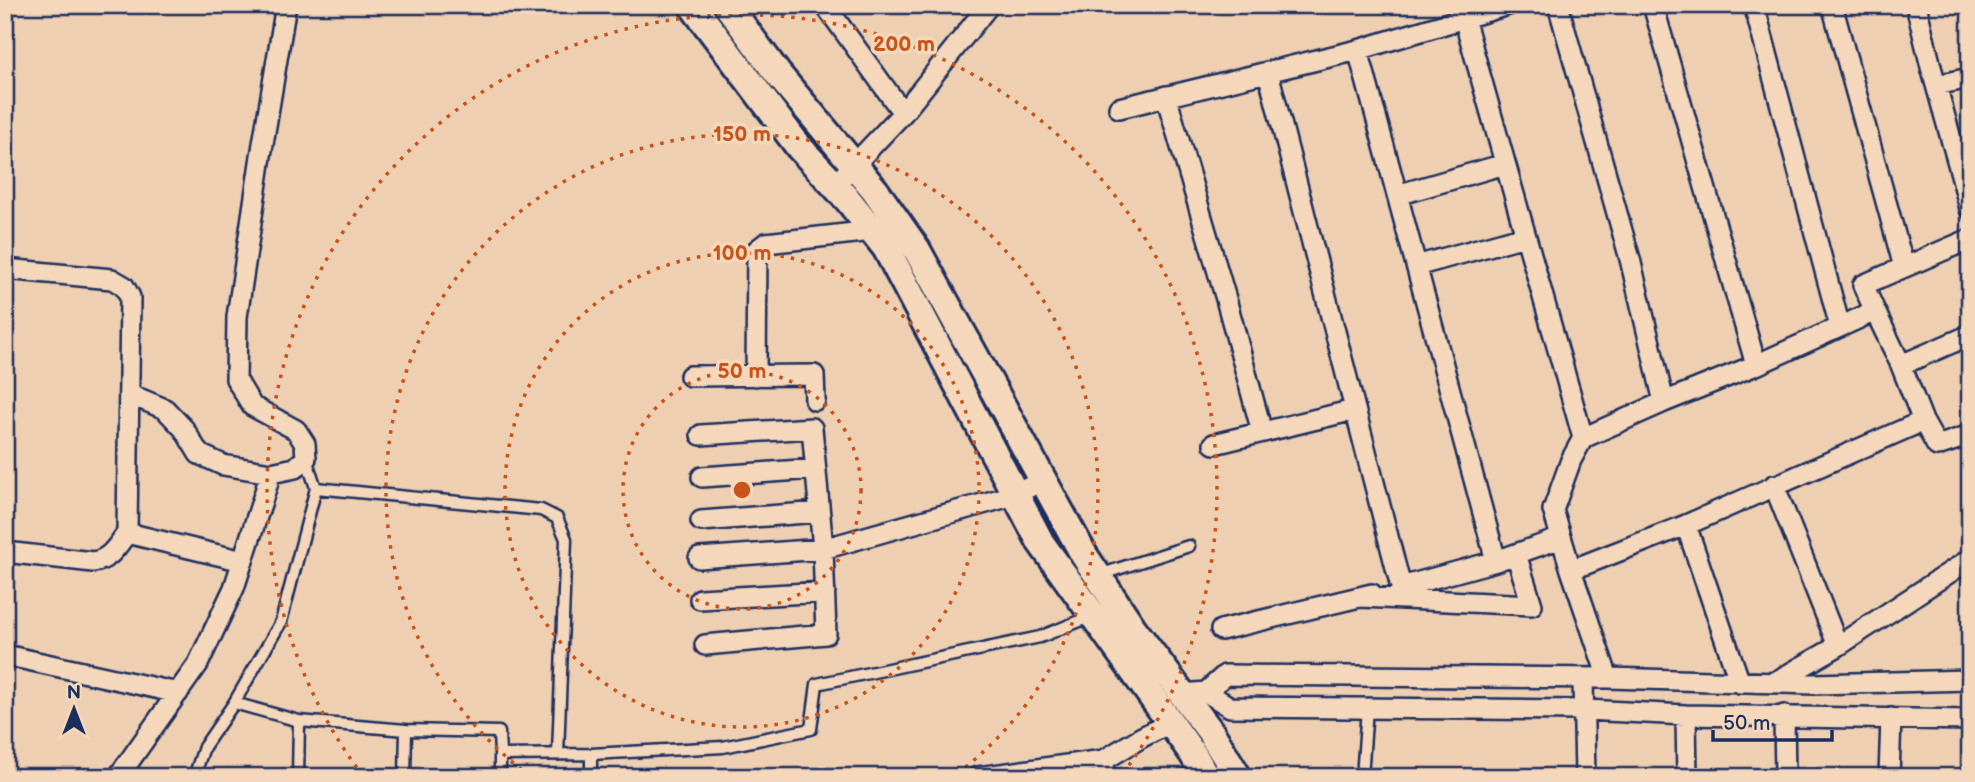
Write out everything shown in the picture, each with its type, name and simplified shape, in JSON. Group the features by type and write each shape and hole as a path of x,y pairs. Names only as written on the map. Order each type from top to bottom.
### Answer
{"street":[{"path":"129,394 165,409 184,429 199,454 223,465 271,472 301,463 305,444 296,430 251,406 236,379 237,317 286,5"},
{"path":"692,5 799,147 886,248 1041,543 1193,754 1206,777"},
{"path":"727,5 777,74 875,190 917,250 1098,576 1132,627 1194,693 1210,731 1238,777"},
{"path":"834,186 903,113 989,5"},
{"path":"1119,108 1358,50 1508,5"},
{"path":"1558,5 1630,258 1664,402"},
{"path":"1653,5 1756,365"},
{"path":"1754,5 1840,327"},
{"path":"1832,5 1904,268"},
{"path":"1916,5 1936,85 1966,177 1970,209"},
{"path":"832,8 903,113"},
{"path":"1464,18 1583,438"},
{"path":"1358,50 1496,561"},
{"path":"1268,72 1401,587"},
{"path":"1936,85 1970,78"},
{"path":"1166,96 1262,432"},
{"path":"1397,195 1505,164"},
{"path":"756,376 757,250 766,243 872,231"},
{"path":"1416,266 1525,236"},
{"path":"1970,239 1863,285 1901,365 1923,421 1937,446 1970,435"},
{"path":"5,269 113,279 124,286 130,297 127,533 110,556 102,561 5,552"},
{"path":"1608,678 1553,510 1571,460 1583,438 1875,311"},
{"path":"1901,365 1970,335"},
{"path":"690,376 814,375 815,400"},
{"path":"1214,444 1354,410"},
{"path":"1571,570 1686,525 1923,421"},
{"path":"701,435 813,428 823,549 826,634 705,645"},
{"path":"702,477 815,469"},
{"path":"118,777 198,664 234,588 271,472"},
{"path":"698,558 823,549 1014,494 1043,481"},
{"path":"1774,485 1838,646"},
{"path":"701,521 819,512"},
{"path":"1686,525 1740,683"},
{"path":"127,533 243,561"},
{"path":"1221,630 1401,587 1496,561 1562,538"},
{"path":"1361,597 1532,604 1516,554"},
{"path":"1774,683 1838,646 1970,559"},
{"path":"700,599 825,592"},
{"path":"5,655 178,693"},
{"path":"1194,693 1225,675 1608,678 1814,684 1970,680"},
{"path":"1583,679 1586,777"},
{"path":"1812,717 1814,684"},
{"path":"1194,693 1230,706 1585,710 1686,715 1970,720"},
{"path":"1686,715 1687,777"},
{"path":"1784,715 1785,777"},
{"path":"1889,777 1891,718"},
{"path":"978,777 1104,769 1170,723"}],"lane":[{"path":"194,777 204,747 234,703 281,622 316,488 301,463"},
{"path":"316,488 541,510 556,518 566,539 558,754"},
{"path":"1098,576 1189,546"},
{"path":"500,755 591,754 723,747 811,729 817,684 1040,637 1092,616"},
{"path":"234,703 299,721 406,730 499,732 500,777"},
{"path":"1362,777 1367,708"},
{"path":"298,777 299,721"},
{"path":"405,777 406,730"},
{"path":"591,754 591,777"}]}
